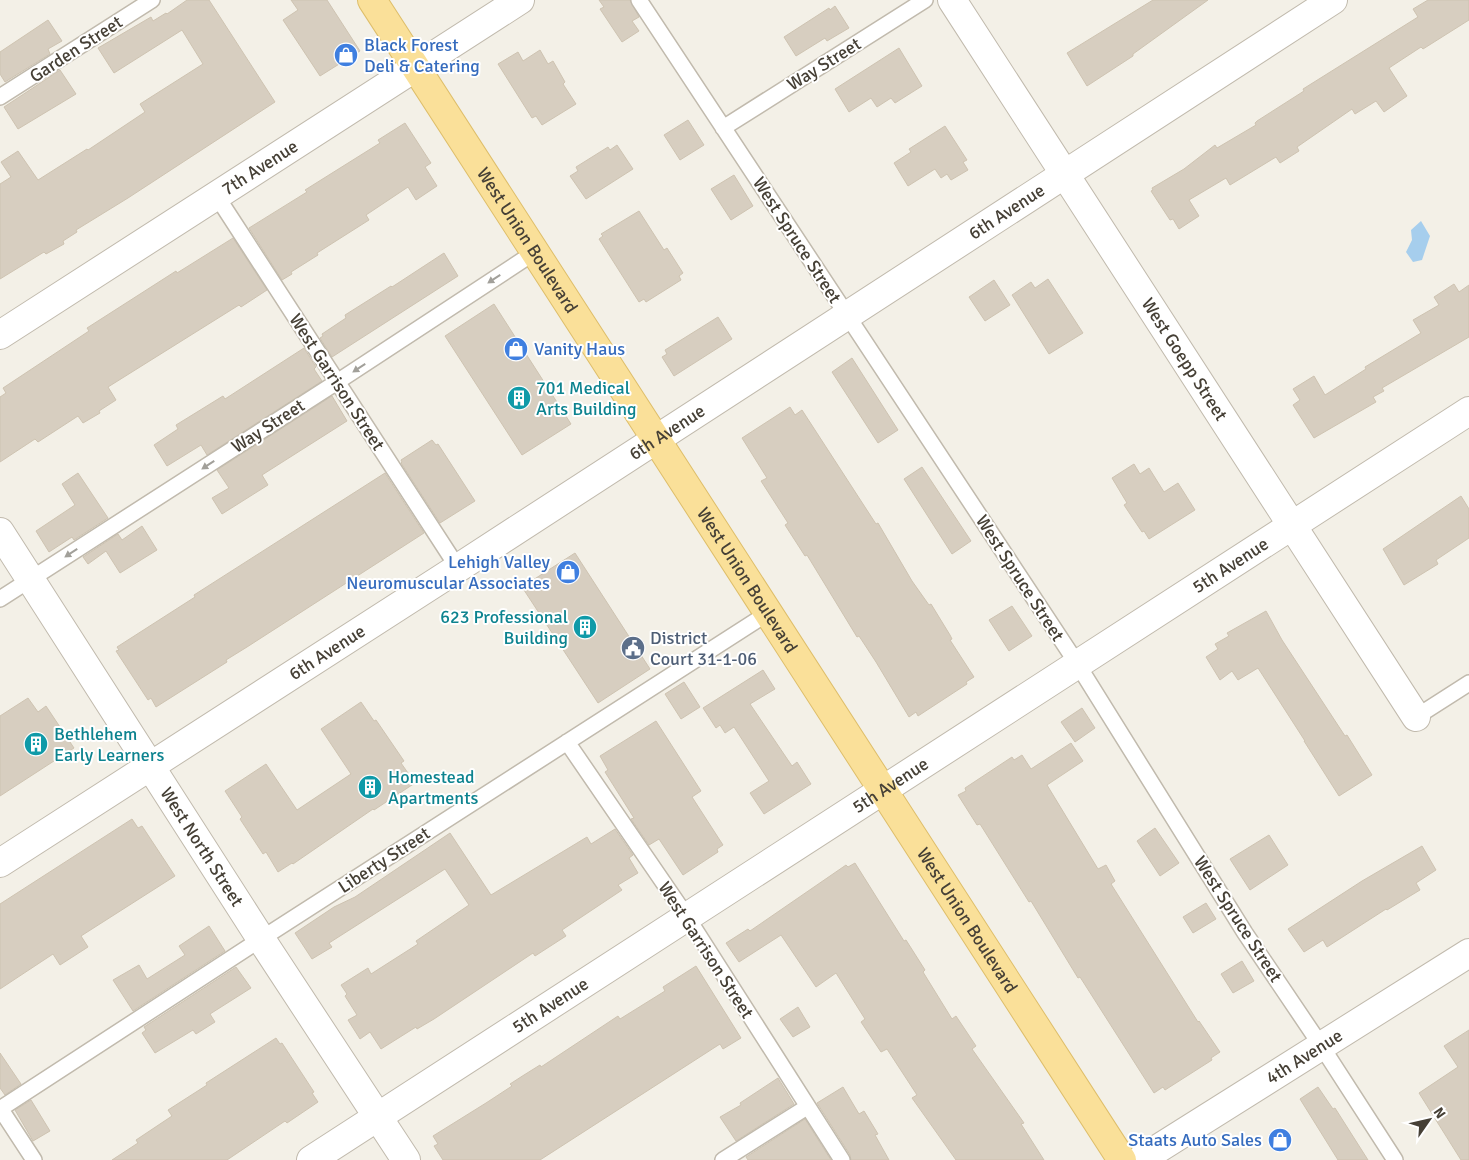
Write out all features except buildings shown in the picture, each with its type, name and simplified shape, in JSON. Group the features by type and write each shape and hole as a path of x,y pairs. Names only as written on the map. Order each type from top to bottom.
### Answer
{"main road":[{"name":"West Union Boulevard","path":"372,0 1122,1160"}],"street":[{"name":"7th Avenue","path":"0,334 520,0"},
{"name":"West Goepp Street","path":"952,0 1416,717"},
{"name":"6th Avenue","path":"0,863 1334,0"},
{"name":"5th Avenue","path":"311,1160 1469,411"},
{"name":"West North Street","path":"0,532 406,1160"},
{"name":"4th Avenue","path":"1140,1160 1469,953"}],"lane":[{"name":"Garden Street","path":"0,98 152,0"},
{"name":"West Spruce Street","path":"639,0 1078,665 1245,933 1395,1160"},
{"name":"Way Street","path":"723,128 925,0"},
{"name":"West Garrison Street","path":"216,195 458,568"},
{"name":"Way Street","path":"0,599 535,252"},
{"name":"Liberty Street","path":"0,1108 768,612"},
{"path":"1416,717 1469,682"},
{"name":"West Garrison Street","path":"567,742 687,917 842,1160"},
{"path":"723,1160 808,1107"},
{"path":"0,1108 34,1160"}],"water":[{"path":"1421,221 1430,236 1422,260 1413,262 1406,252 1412,240 1411,230"}],"place":[{"name":"Black Forest Deli & Catering","path":"346,55"},
{"name":"Vanity Haus","path":"516,349"},
{"name":"701 Medical Arts Building","path":"519,398"},
{"name":"Lehigh Valley Neuromuscular Associates","path":"568,572"},
{"name":"623 Professional Building","path":"585,627"},
{"name":"District Court 31-1-06","path":"633,648"},
{"name":"Bethlehem Early Learners","path":"36,744"},
{"name":"Homestead Apartments","path":"370,787"},
{"name":"Staats Auto Sales","path":"1280,1140"}]}
